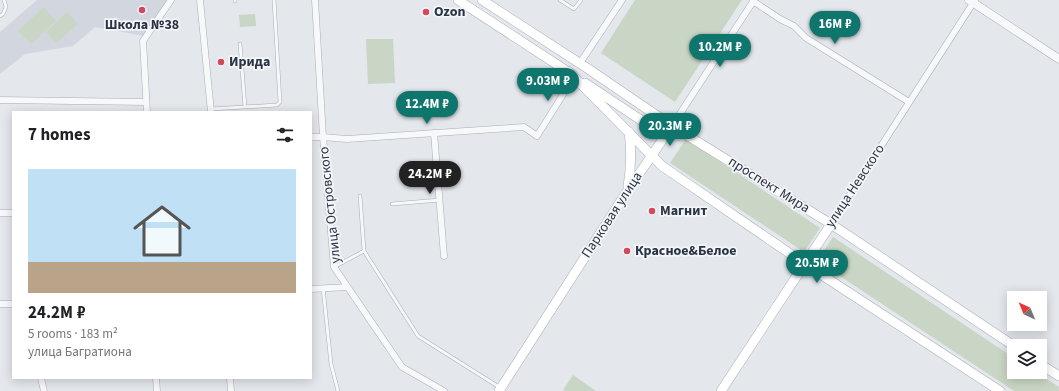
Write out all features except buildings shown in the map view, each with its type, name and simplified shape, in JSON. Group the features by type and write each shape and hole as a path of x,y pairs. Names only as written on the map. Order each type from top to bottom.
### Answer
{"main road":[{"path":"458,0 665,136"},
{"name":"проспект Мира","path":"482,0 580,63 672,126 831,224 1007,341"},
{"path":"571,74 662,166 805,264 1000,391"},
{"name":"Парковая улица","path":"500,390 626,193 672,126"},
{"path":"626,193 632,161 629,132"},
{"name":"улица Невского","path":"721,391 831,224"},
{"path":"1047,368 1059,376"}],"street":[{"path":"147,111 143,41 171,0"},
{"path":"200,0 210,110"},
{"name":"улица Островского","path":"315,0 323,137 334,267 402,367 444,391"},
{"path":"580,63 622,0"},
{"path":"753,1 780,19 794,26 806,38 909,102"},
{"name":"Парковая улица","path":"672,126 753,1"},
{"path":"972,1 1059,59"},
{"name":"улица Невского","path":"831,224 972,1"},
{"path":"312,137 347,139 524,127 537,136 571,74"},
{"path":"0,100 146,102"},
{"path":"434,133 444,256"},
{"path":"0,213 12,213"},
{"path":"312,289 347,287"},
{"path":"0,304 12,304"},
{"path":"41,379 44,391"},
{"path":"156,379 157,391"},
{"path":"230,379 231,391"}],"lane":[{"path":"0,16 3,14 6,7 4,0"},
{"path":"210,110 277,105 280,102 274,0"},
{"path":"560,0 574,10 581,0"},
{"path":"240,44 245,107"},
{"path":"360,196 364,251 418,336 500,390"},
{"path":"392,204 440,200"},
{"path":"334,267 364,251"},
{"path":"323,288 330,364 338,391"}],"shaded area":[{"path":"37,0 170,0 144,36 95,27 73,46 25,54 0,74 0,32"}],"green space":[{"path":"635,0 742,0 675,102 601,53"},
{"path":"44,7 56,21 31,44 18,31"},
{"path":"67,12 78,24 56,43 46,32"},
{"path":"255,14 256,26 240,27 239,15"},
{"path":"366,39 393,39 395,83 368,84"},
{"path":"686,139 820,228 804,252 670,163"},
{"path":"833,237 1007,353 1007,379 1047,379 1059,387 1059,391 1014,391 817,261"},
{"path":"573,375 596,391 563,390"}],"place":[{"name":"Школа №38","path":"142,10"},
{"name":"Ozon","path":"426,12"},
{"name":"Ирида","path":"221,62"},
{"name":"Магнит","path":"652,211"},
{"name":"Красное&Белое","path":"627,251"}]}
